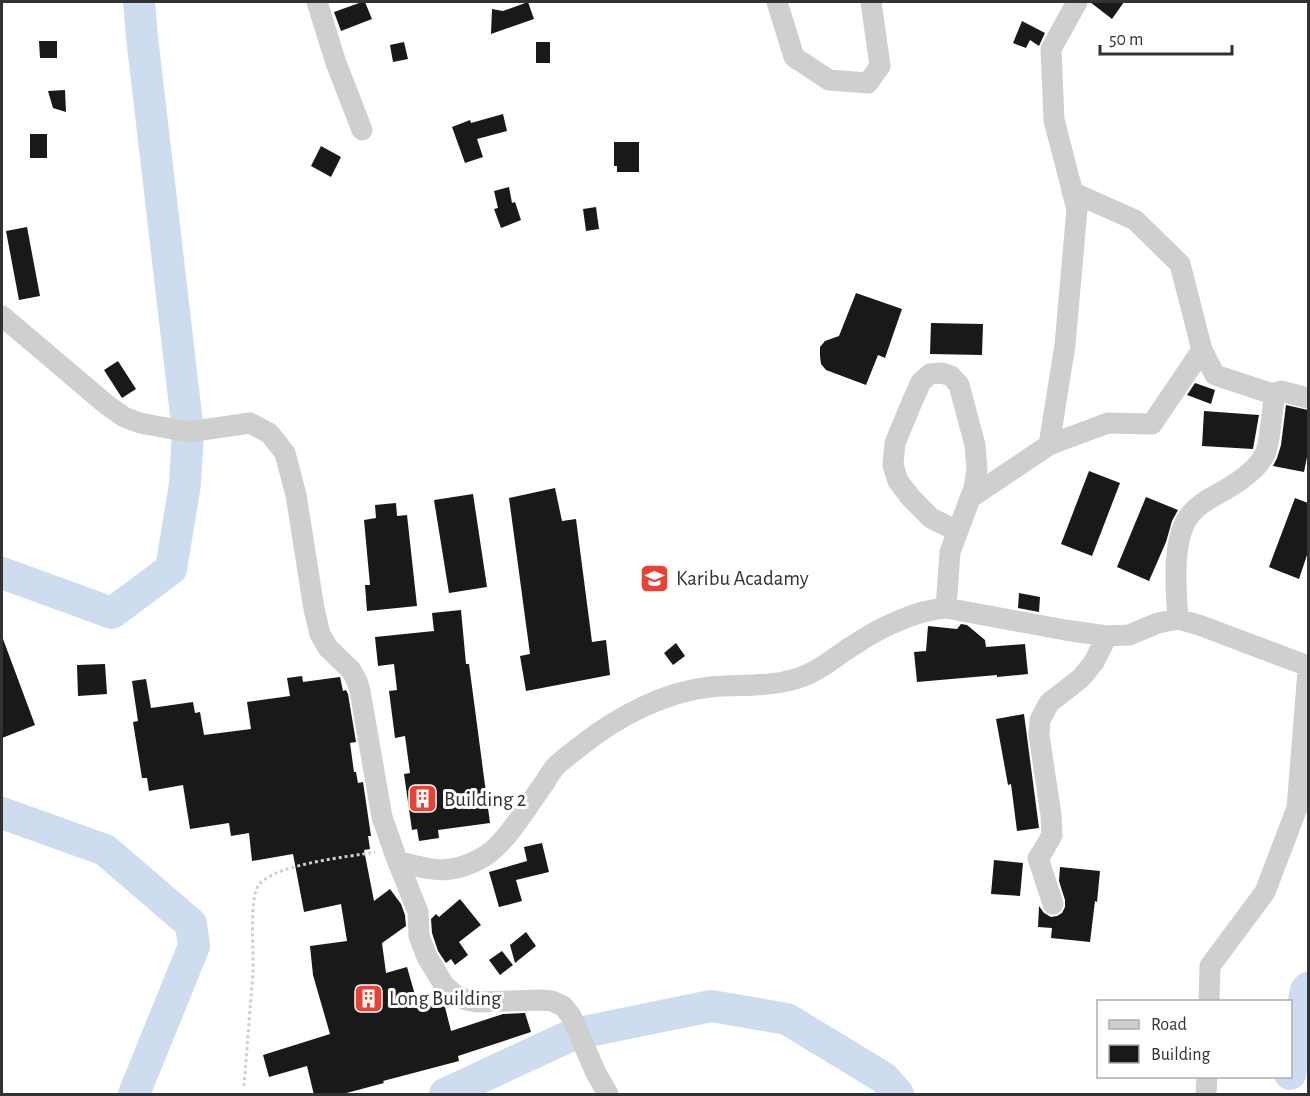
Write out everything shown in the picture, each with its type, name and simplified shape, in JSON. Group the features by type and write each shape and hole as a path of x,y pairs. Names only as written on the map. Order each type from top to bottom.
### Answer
{"street":[{"path":"317,2 339,72 362,130"},
{"path":"777,2 794,57 829,80 868,83 880,66 871,2"},
{"path":"1049,445 1065,345 1077,209 1054,120 1051,49 1077,2"},
{"path":"1072,192 1135,220 1180,264 1202,350 1215,375 1276,395"},
{"path":"2,316 124,417 140,423 188,432 250,423 269,433 285,453 296,495 309,582 320,634 328,648 351,670 357,681 382,817 418,912 421,944 427,957 444,985 454,994 466,1000 477,1002 540,1000 552,1001 562,1006 571,1016 608,1095"},
{"path":"970,498 1049,445 1108,423 1152,424 1202,350"},
{"path":"946,608 950,552 974,488 977,470 975,445 959,385 951,376 942,373 930,374 921,382 912,402 896,443 893,465 898,481 911,498 931,518 957,531"},
{"path":"1178,619 1175,579 1182,526 1191,513 1236,483 1258,464 1266,452 1276,395 1281,391 1308,398"},
{"path":"396,855 427,869 447,870 485,856 501,843 555,767 617,720 652,702 674,695 708,688 762,686 805,676 828,664 854,644 892,624 931,609 946,608 1107,636 1129,635 1158,623 1178,619 1283,655 1308,666"},
{"path":"1053,904 1038,858 1052,836 1039,735 1040,720 1050,703 1081,678 1094,662 1107,636"},
{"path":"1209,1000 1210,966 1265,892 1297,808 1308,671"},
{"path":"1206,1095 1207,1078"}],"path":[{"path":"244,1086 253,970 253,902 258,885 270,876 300,865 396,855"}],"building":[{"path":"365,2 372,19 341,31 334,12"},
{"path":"528,2 534,19 491,34 492,9 503,11"},
{"path":"1090,2 1124,2 1112,19"},
{"path":"1022,21 1045,33 1039,46 1030,40 1026,48 1013,43"},
{"path":"39,41 57,41 57,58 40,58"},
{"path":"404,42 408,59 393,62 390,45"},
{"path":"536,42 550,42 550,63 536,63"},
{"path":"65,90 66,112 53,108 48,91"},
{"path":"503,114 507,131 477,139 483,157 465,163 452,127 470,120 471,123"},
{"path":"30,134 47,134 47,158 30,158"},
{"path":"614,142 639,142 639,172 617,172 617,166 614,166"},
{"path":"321,146 341,157 331,177 311,166"},
{"path":"509,187 512,203 515,202 521,220 501,228 494,209 498,208 494,191"},
{"path":"596,207 599,229 586,231 583,209"},
{"path":"27,227 40,296 19,300 6,231"},
{"path":"856,293 902,309 885,358 878,355 866,385 826,370 821,364 820,356 820,347 825,341 839,336"},
{"path":"931,323 983,324 982,355 930,354"},
{"path":"118,361 136,389 122,398 104,370"},
{"path":"1195,383 1215,390 1211,404 1187,395"},
{"path":"1286,405 1308,410 1308,452 1304,472 1273,466 1281,445"},
{"path":"1204,411 1259,415 1253,449 1202,446"},
{"path":"1089,471 1120,483 1092,556 1061,544"},
{"path":"555,488 562,521 576,519 592,642 606,640 610,675 526,691 520,656 530,654 509,498"},
{"path":"473,494 487,587 449,593 434,500"},
{"path":"1146,497 1178,510 1149,581 1117,567"},
{"path":"1295,498 1308,503 1308,552 1299,579 1269,567"},
{"path":"396,503 397,516 407,515 417,606 367,611 365,585 370,585 364,520 376,518 375,505"},
{"path":"1019,593 1040,597 1039,612 1018,608"},
{"path":"461,610 466,664 469,664 490,823 438,830 439,838 419,841 417,829 412,830 404,774 410,773 405,736 395,738 389,691 397,690 394,664 378,666 375,637 434,631 432,613"},
{"path":"961,624 967,625 985,640 986,647 1025,644 1028,674 917,682 914,652 926,651 928,626 957,629"},
{"path":"2,640 35,725 2,738"},
{"path":"676,643 685,656 673,665 664,653"},
{"path":"105,664 107,694 78,696 77,665"},
{"path":"302,676 303,682 340,677 343,691 346,690 348,694 356,742 350,743 354,772 356,772 358,783 363,782 371,836 368,836 370,849 364,850 374,901 390,889 401,904 405,915 406,926 382,943 386,973 407,967 419,1009 444,1003 451,1031 503,1014 525,1013 531,1032 458,1056 459,1061 339,1095 314,1095 307,1066 269,1077 263,1055 330,1034 313,975 310,946 347,941 341,904 304,912 293,854 252,861 249,833 231,836 229,823 190,829 183,785 149,791 147,778 142,778 133,722 138,721 132,681 146,679 151,708 193,702 195,713 200,712 204,735 251,729 247,702 290,696 287,678"},
{"path":"1024,714 1039,828 1017,831 1011,784 1008,785 996,719"},
{"path":"542,843 549,872 516,880 522,901 499,907 489,872 527,861 524,847"},
{"path":"994,860 1023,863 1020,896 991,894"},
{"path":"1060,867 1100,871 1090,942 1051,938 1052,928 1038,927 1039,906 1051,917 1062,913 1065,907 1059,881"},
{"path":"460,899 481,925 459,942 468,955 455,965 451,959 446,963 438,951 432,933 431,919 436,914 439,917"},
{"path":"526,932 536,946 515,963 510,945"},
{"path":"502,951 513,965 500,975 489,960"}],"waterway":[{"path":"2,573 112,613 171,569 185,484 188,432 139,2"},
{"path":"2,813 105,850 191,924 194,946 134,1094"},
{"path":"1292,1064 1308,988"},
{"path":"445,1094 574,1034 711,1006 787,1019 884,1078 898,1094"}],"place":[{"name":"Karibu Acadamy","path":"655,578"},
{"name":"Building 2","path":"423,799"},
{"name":"Long Building","path":"368,998"}]}
